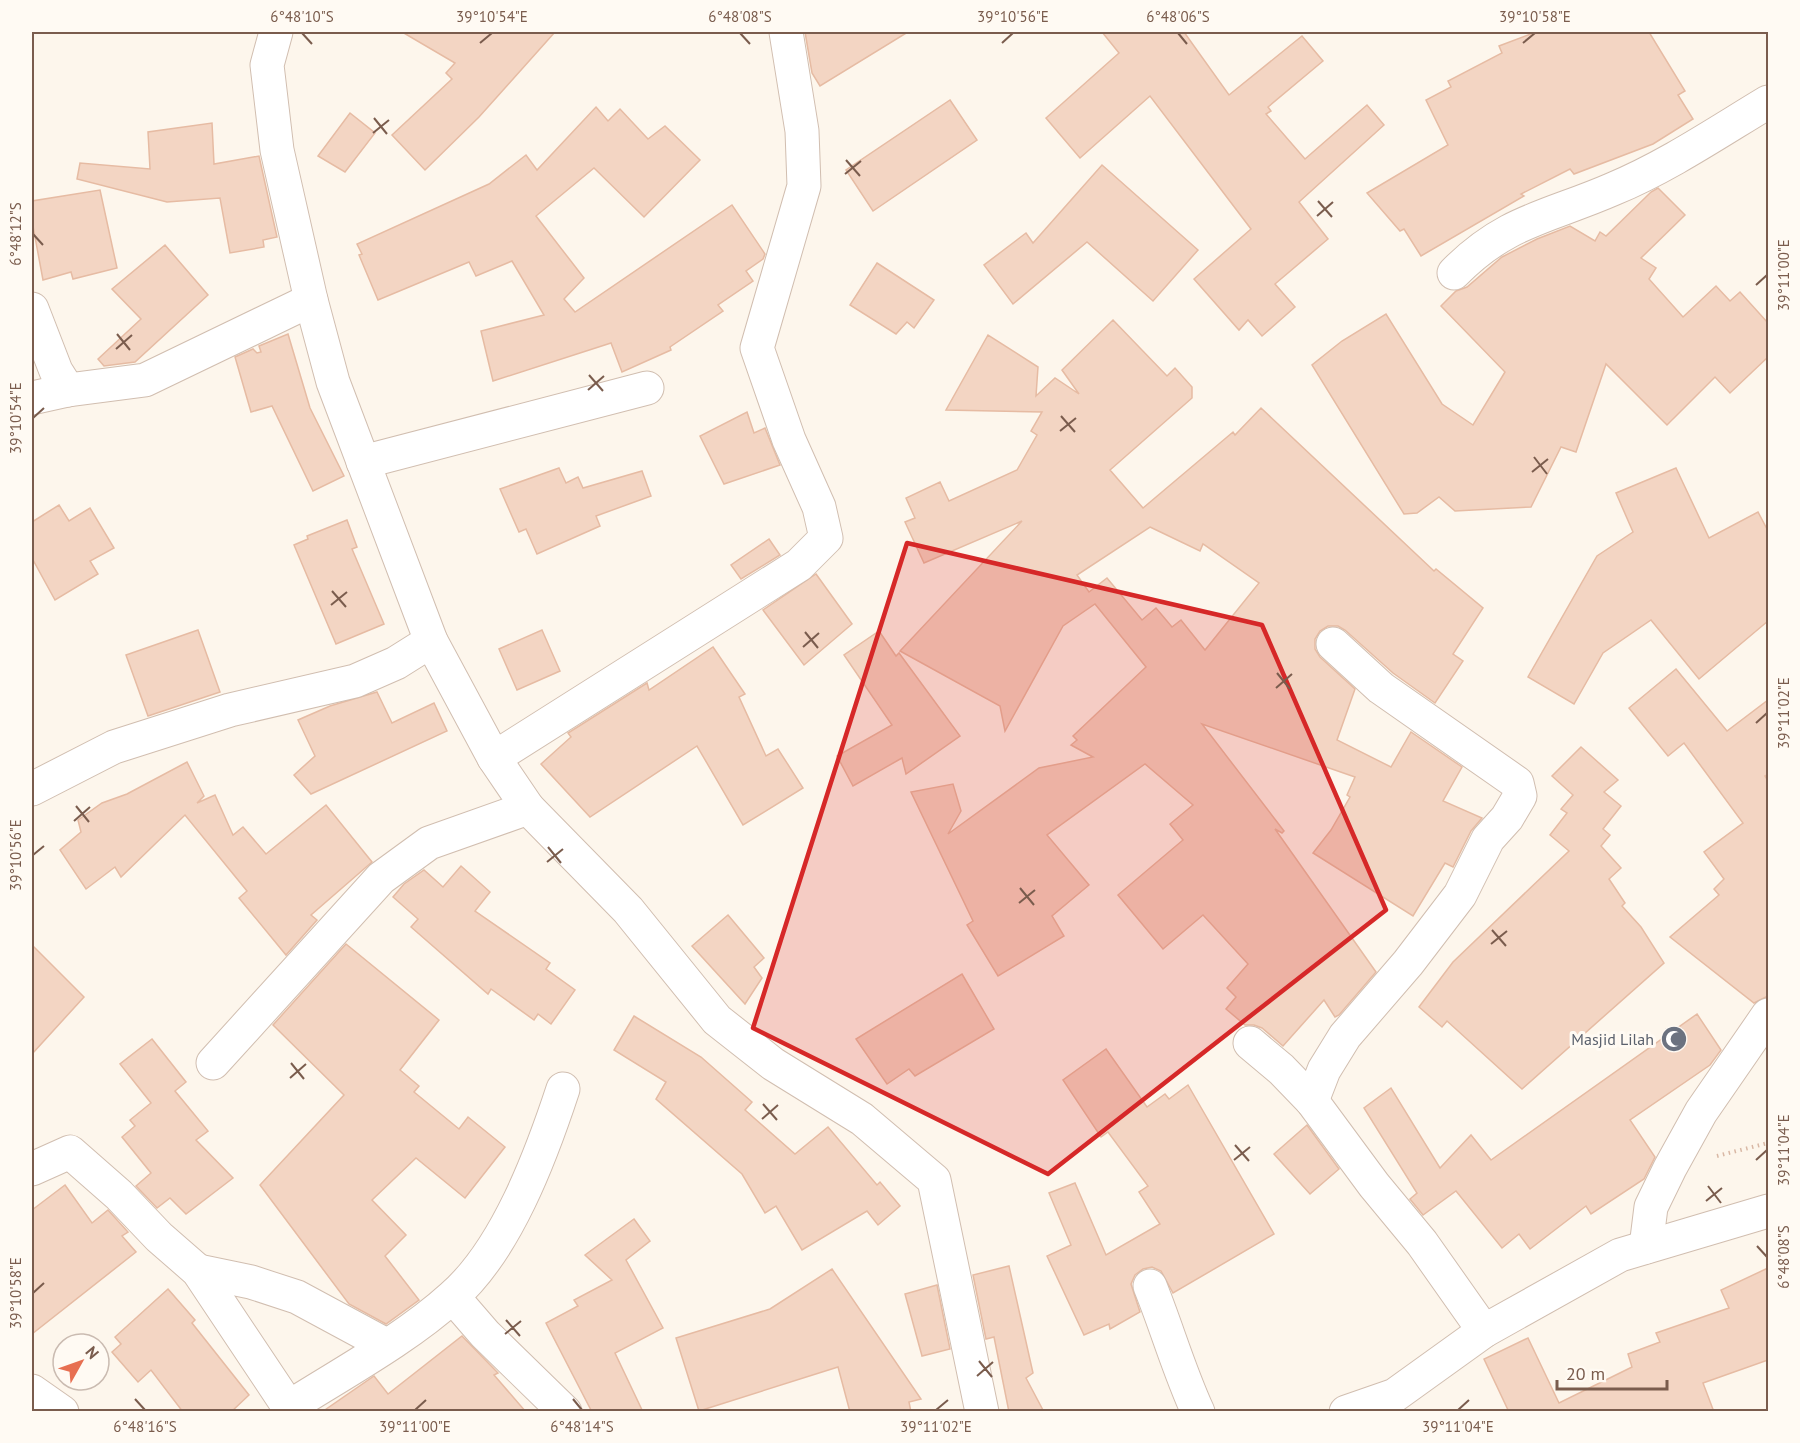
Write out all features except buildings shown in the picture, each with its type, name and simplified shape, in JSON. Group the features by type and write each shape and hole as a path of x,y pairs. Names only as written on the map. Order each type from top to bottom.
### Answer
{"street":[{"path":"276,32 267,65 277,150 310,300 333,382 430,641 494,758 528,808 627,910 717,1020 773,1064 862,1119 934,1180 982,1412"},
{"path":"494,758 789,572 826,538 819,507 789,440 757,348 804,186 802,131 786,32"},
{"path":"1454,273 1475,251 1522,223 1613,190 1768,102"},
{"path":"32,398 68,390 145,380 310,300"},
{"path":"32,309 56,371 68,390"},
{"path":"363,462 647,388"},
{"path":"32,789 114,747 230,710 355,681 396,663 430,641"},
{"path":"1312,1101 1324,1070 1345,1036 1408,963 1460,895 1488,839 1507,819 1520,796 1517,783 1382,688 1334,644"},
{"path":"213,1063 381,878 429,843 528,808"},
{"path":"1646,1247 1651,1207 1670,1168 1701,1112 1768,1016"},
{"path":"1250,1043 1281,1069 1312,1101 1374,1185 1422,1243 1484,1331"},
{"path":"32,1169 70,1152 118,1195 159,1237 198,1271 291,1409 453,1297 481,1264 506,1224 543,1150 562,1089"},
{"path":"1346,1412 1395,1395 1484,1331 1620,1255 1768,1211"},
{"path":"198,1271 251,1282 297,1297 386,1345"},
{"path":"1150,1286 1169,1332 1183,1381 1198,1412"},
{"path":"453,1297 485,1334 565,1412"},
{"path":"32,1391 62,1412"}],"highlighted area":[{"path":"907,543 1262,625 1386,910 1048,1174 753,1028"}],"place":[{"name":"Masjid Lilah","path":"1674,1039"}]}
